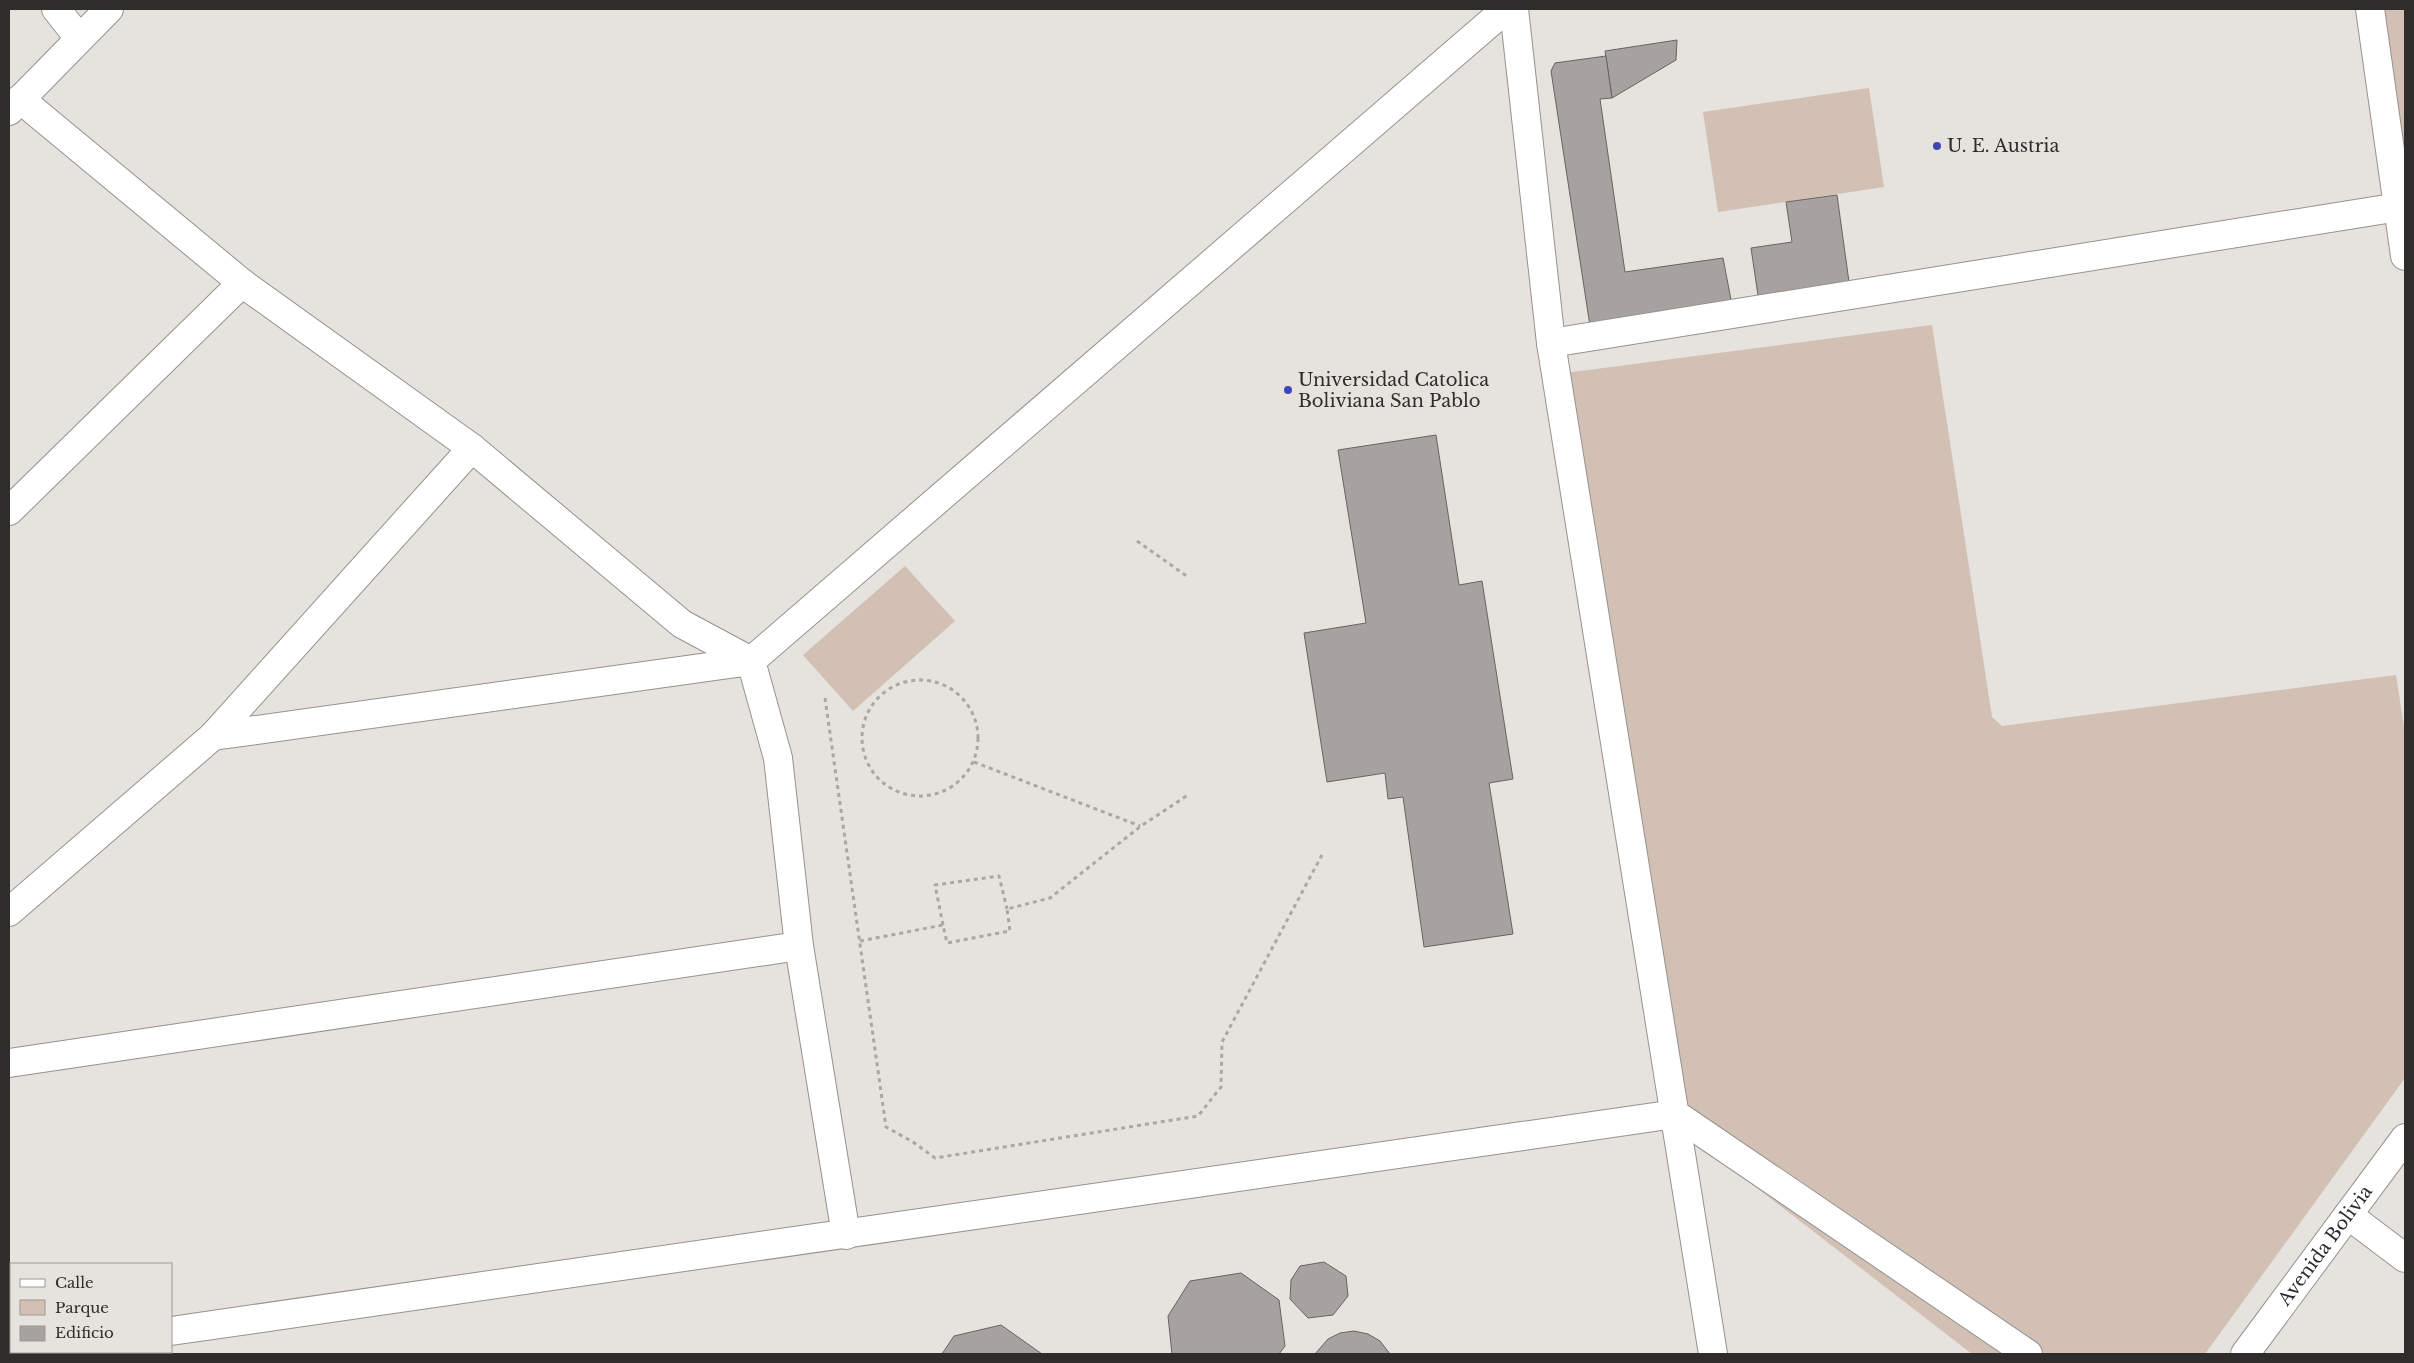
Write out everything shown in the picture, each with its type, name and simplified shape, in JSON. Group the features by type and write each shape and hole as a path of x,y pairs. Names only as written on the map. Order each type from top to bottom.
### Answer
{"street":[{"path":"56,9 79,38"},
{"path":"109,9 14,105 242,283 472,448 682,624 751,661 778,758 799,946 846,1235"},
{"path":"213,736 751,661 1506,9"},
{"path":"1514,9 1551,343 1713,1354"},
{"path":"2370,9 2402,207 2405,256"},
{"path":"1551,343 2402,207"},
{"path":"9,511 242,283"},
{"path":"9,912 213,736 472,448"},
{"path":"9,1064 799,946"},
{"path":"172,1331 1675,1114 2028,1354"},
{"name":"Avenida Bolivia","path":"2245,1354 2405,1138"},
{"path":"2348,1215 2405,1258"}],"path":[{"path":"1137,541 1188,577"},
{"path":"918,680 938,682 956,691 969,705 977,723 978,742 974,762 963,778 949,789 931,795 912,796 894,790 879,779 868,764 862,746 863,727 870,709 882,694 899,684 918,680"},
{"path":"825,698 886,1127 913,1142 935,1158 1198,1116 1221,1087 1222,1042 1322,856"},
{"path":"974,762 1141,826"},
{"path":"1007,909 1050,898 1141,826 1188,795"},
{"path":"999,876 1007,909 1010,931 947,943 934,885 999,876"},
{"path":"860,941 942,925"}],"green space":[{"path":"2361,9 2405,9 2405,193"},
{"path":"1869,88 1884,187 1718,212 1703,112"},
{"path":"1932,325 1992,717 2002,726 2396,675 2405,734 2405,1078 2205,1354 1972,1354 1708,1150 1679,1111 1565,373"},
{"path":"905,566 955,621 853,711 803,655"}],"building":[{"path":"1677,40 1676,60 1612,98 1605,51"},
{"path":"1606,56 1612,98 1600,99 1625,272 1723,258 1732,305 1590,326 1551,71 1555,63"},
{"path":"1837,195 1850,289 1759,302 1751,248 1792,242 1786,202"},
{"path":"1436,435 1459,585 1482,581 1513,779 1489,783 1513,934 1424,947 1403,797 1388,799 1385,773 1327,782 1304,633 1366,623 1338,450"},
{"path":"1324,1262 1346,1276 1348,1296 1333,1315 1308,1318 1290,1299 1291,1280 1300,1266"},
{"path":"1241,1273 1279,1300 1285,1346 1279,1354 1172,1354 1168,1316 1190,1281"},
{"path":"1001,1325 1042,1354 942,1354 954,1336"},
{"path":"1354,1331 1368,1334 1380,1341 1390,1354 1315,1354 1328,1339 1340,1333"}],"place":[{"name":"U. E. Austria","path":"1937,146"},
{"name":"Universidad Catolica Boliviana San Pablo","path":"1288,390"}]}
